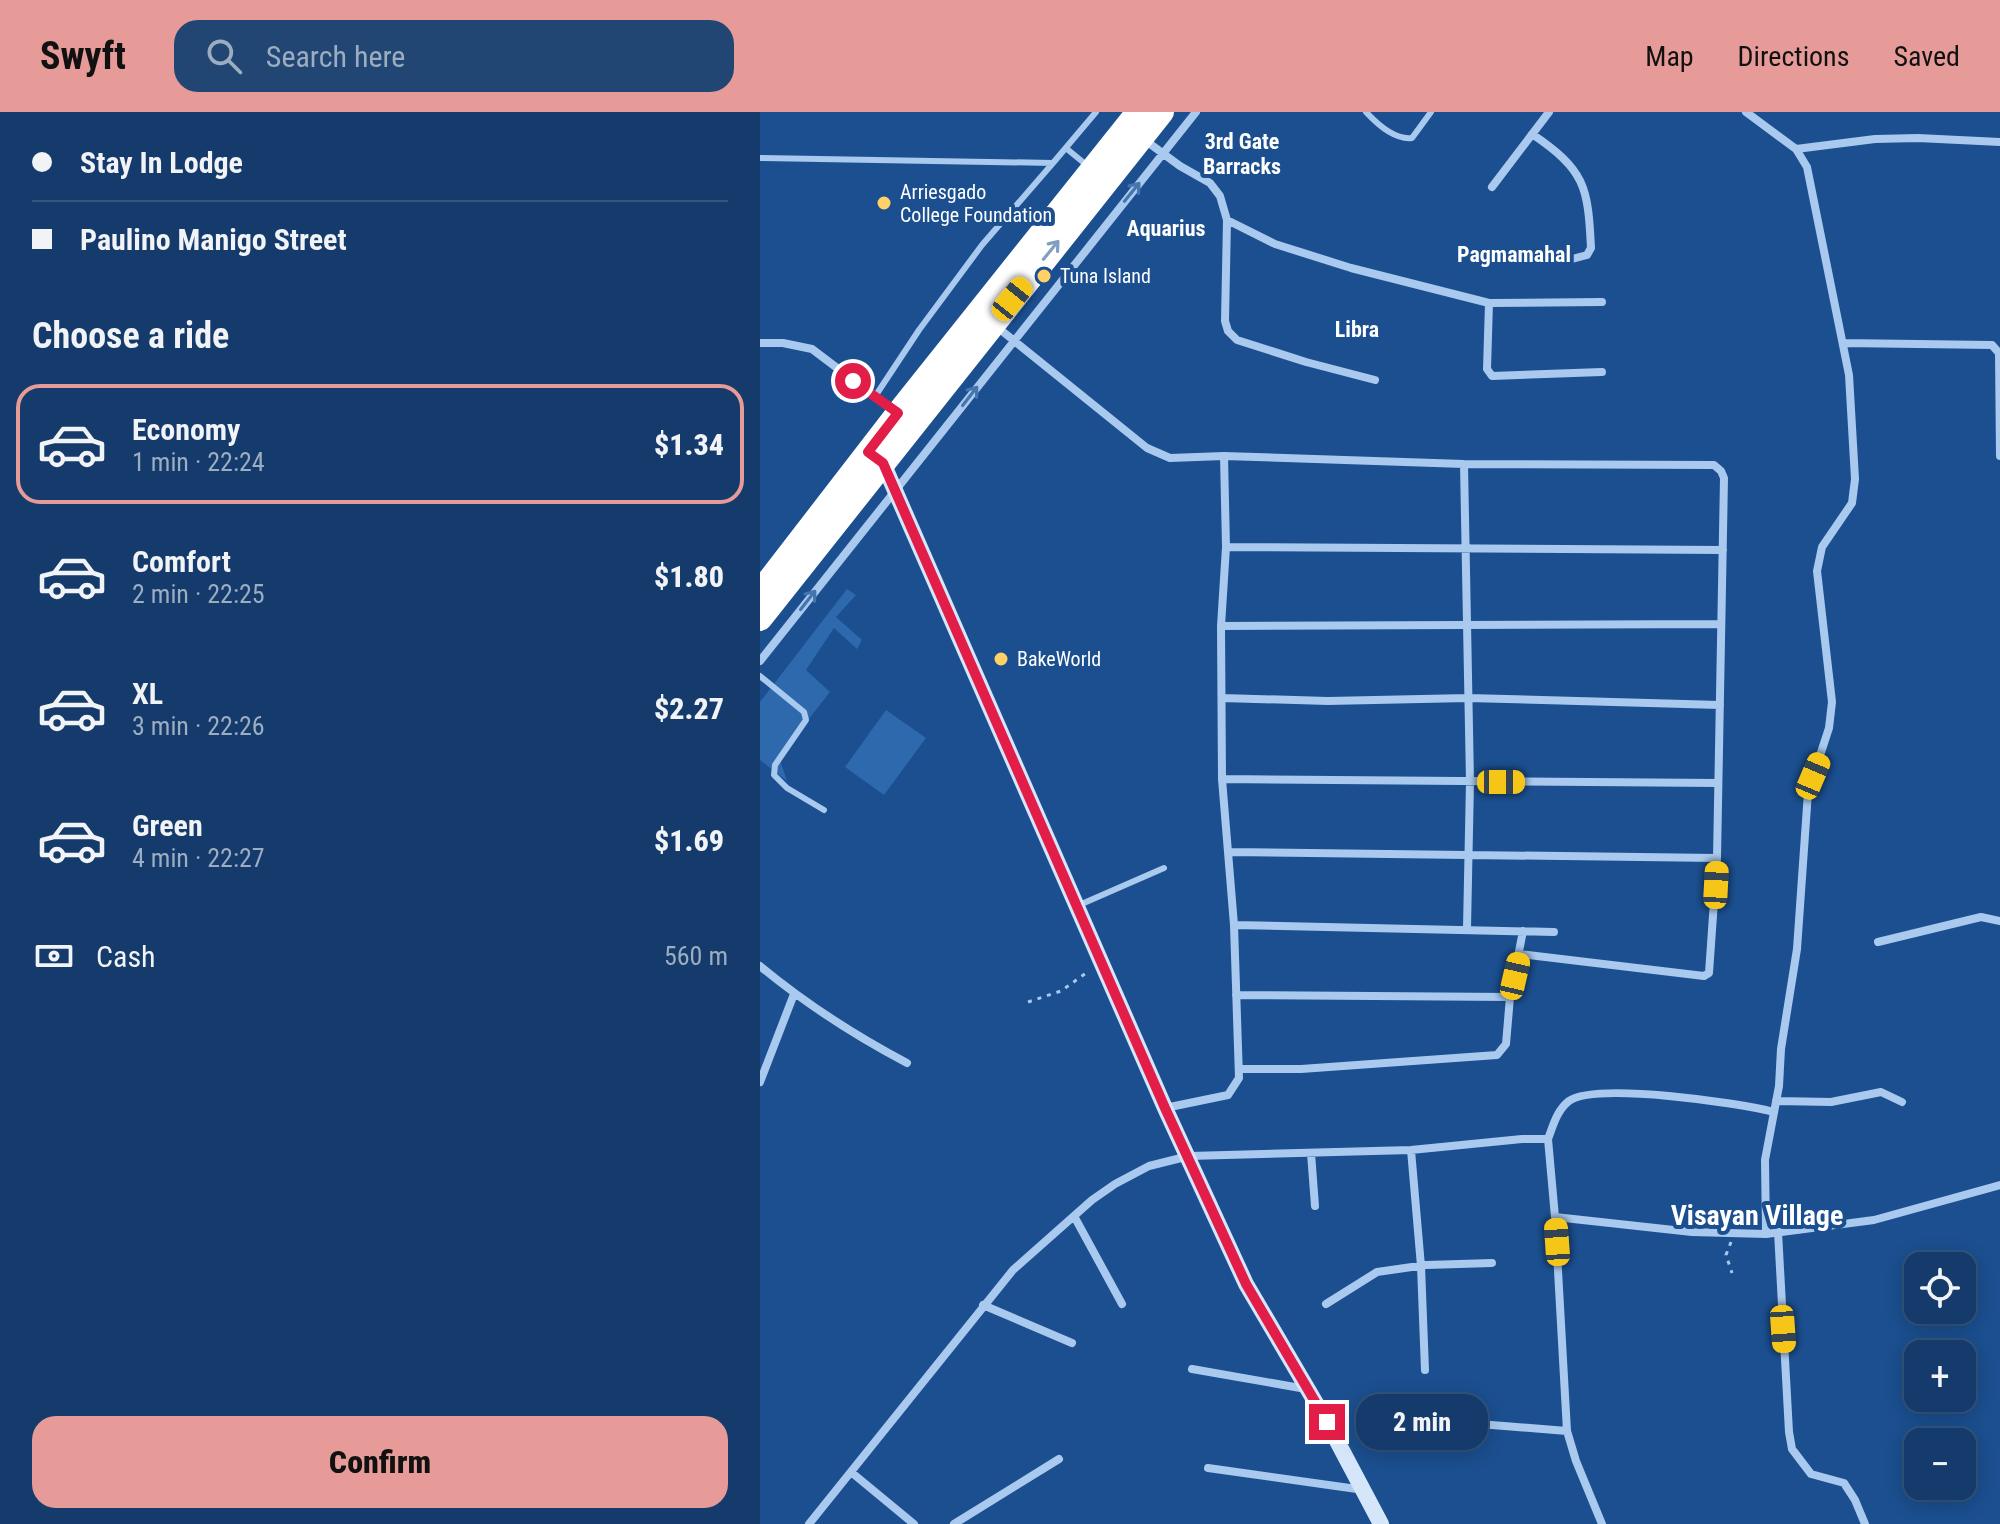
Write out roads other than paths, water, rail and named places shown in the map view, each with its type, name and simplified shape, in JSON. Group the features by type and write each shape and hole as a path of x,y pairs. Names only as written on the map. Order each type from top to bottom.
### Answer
{"highway":[{"path":"760,619 876,457 898,413 1138,112"},
{"path":"760,592 993,324 1162,112"}],"street":[{"path":"760,661 1196,112"},
{"path":"1492,187 1549,112"},
{"path":"1746,112 1796,149 1807,167 1849,375 1854,490 1852,503 1822,547 1817,571 1832,702 1825,742 1808,792 1797,949 1765,1160 1766,1234"},
{"path":"1532,134 1570,163 1584,188 1591,248 1587,255 1572,259"},
{"path":"1142,138 1210,183 1220,196 1227,220 1225,321 1232,336 1306,362 1375,380"},
{"path":"1796,149 1875,139 2000,142"},
{"path":"1227,220 1275,244 1321,259 1489,303 1602,302"},
{"path":"1489,303 1487,369 1492,376 1602,372"},
{"path":"993,324 1157,454 1170,458 1224,456 1464,464 1714,465 1721,471 1724,478 1717,858 1711,969 1704,976 1520,954"},
{"path":"760,343 783,343 812,349 898,413"},
{"path":"1843,343 1992,345 1999,353 2000,456"},
{"path":"1165,1108 1228,1095 1236,1084 1239,1069 1230,852 1222,779 1221,626 1226,547 1224,456"},
{"path":"876,457 895,490 1165,1108 1246,1284 1365,1490 1381,1524"},
{"path":"1464,464 1470,782 1467,928"},
{"path":"1226,547 1723,550"},
{"path":"1221,626 1721,624"},
{"path":"1222,698 1328,701 1468,698 1720,705"},
{"path":"1222,779 1718,783"},
{"path":"1230,852 1717,858"},
{"path":"1878,942 1981,917 2000,921"},
{"path":"1234,925 1554,932"},
{"path":"1239,1069 1301,1069 1497,1055 1506,1044 1510,997 1523,931"},
{"path":"760,966 794,994 907,1063"},
{"path":"760,1082 794,994"},
{"path":"1236,995 1510,997"},
{"path":"1776,1101 1831,1102 1881,1092 1902,1102"},
{"path":"1602,1524 1567,1431 1548,1139 1561,1110 1569,1101 1587,1095 1651,1095 1736,1103 1774,1112"},
{"path":"809,1524 1013,1270 1115,1184 1149,1166 1189,1156 1411,1150 1548,1139"},
{"path":"1411,1150 1421,1266 1425,1370"},
{"path":"1311,1153 1315,1206"},
{"path":"1555,1217 1692,1232 1766,1234 1874,1220 2000,1185"},
{"path":"1074,1216 1122,1304"},
{"path":"1778,1232 1792,1449 1811,1474 1844,1483 1865,1524"},
{"path":"1326,1304 1377,1272 1421,1266 1492,1263"},
{"path":"983,1305 1072,1343"},
{"path":"1192,1369 1307,1389"},
{"path":"1441,1421 1567,1431"},
{"path":"954,1524 1059,1459"},
{"path":"1208,1468 1365,1490"},
{"path":"851,1472 914,1524"}],"lane":[{"path":"874,398 919,330 982,245 1096,112"},
{"path":"1366,112 1375,122 1404,139 1412,138 1431,112"},
{"path":"1067,149 1092,169"},
{"path":"760,158 1053,163"},
{"path":"760,676 804,712 806,720 775,765 774,775 787,788 824,810"},
{"path":"1077,906 1164,868"}],"place":[{"name":"Arriesgado College Foundation","path":"884,203"},
{"name":"Tuna Island","path":"1044,276"},
{"name":"BakeWorld","path":"1001,659"}],"district":[{"name":"3rd Gate Barracks","path":"1242,154"},
{"name":"Aquarius","path":"1166,228"},
{"name":"Pagmamahal","path":"1514,254"},
{"name":"Libra","path":"1357,329"},
{"name":"Visayan Village","path":"1757,1215"}]}
